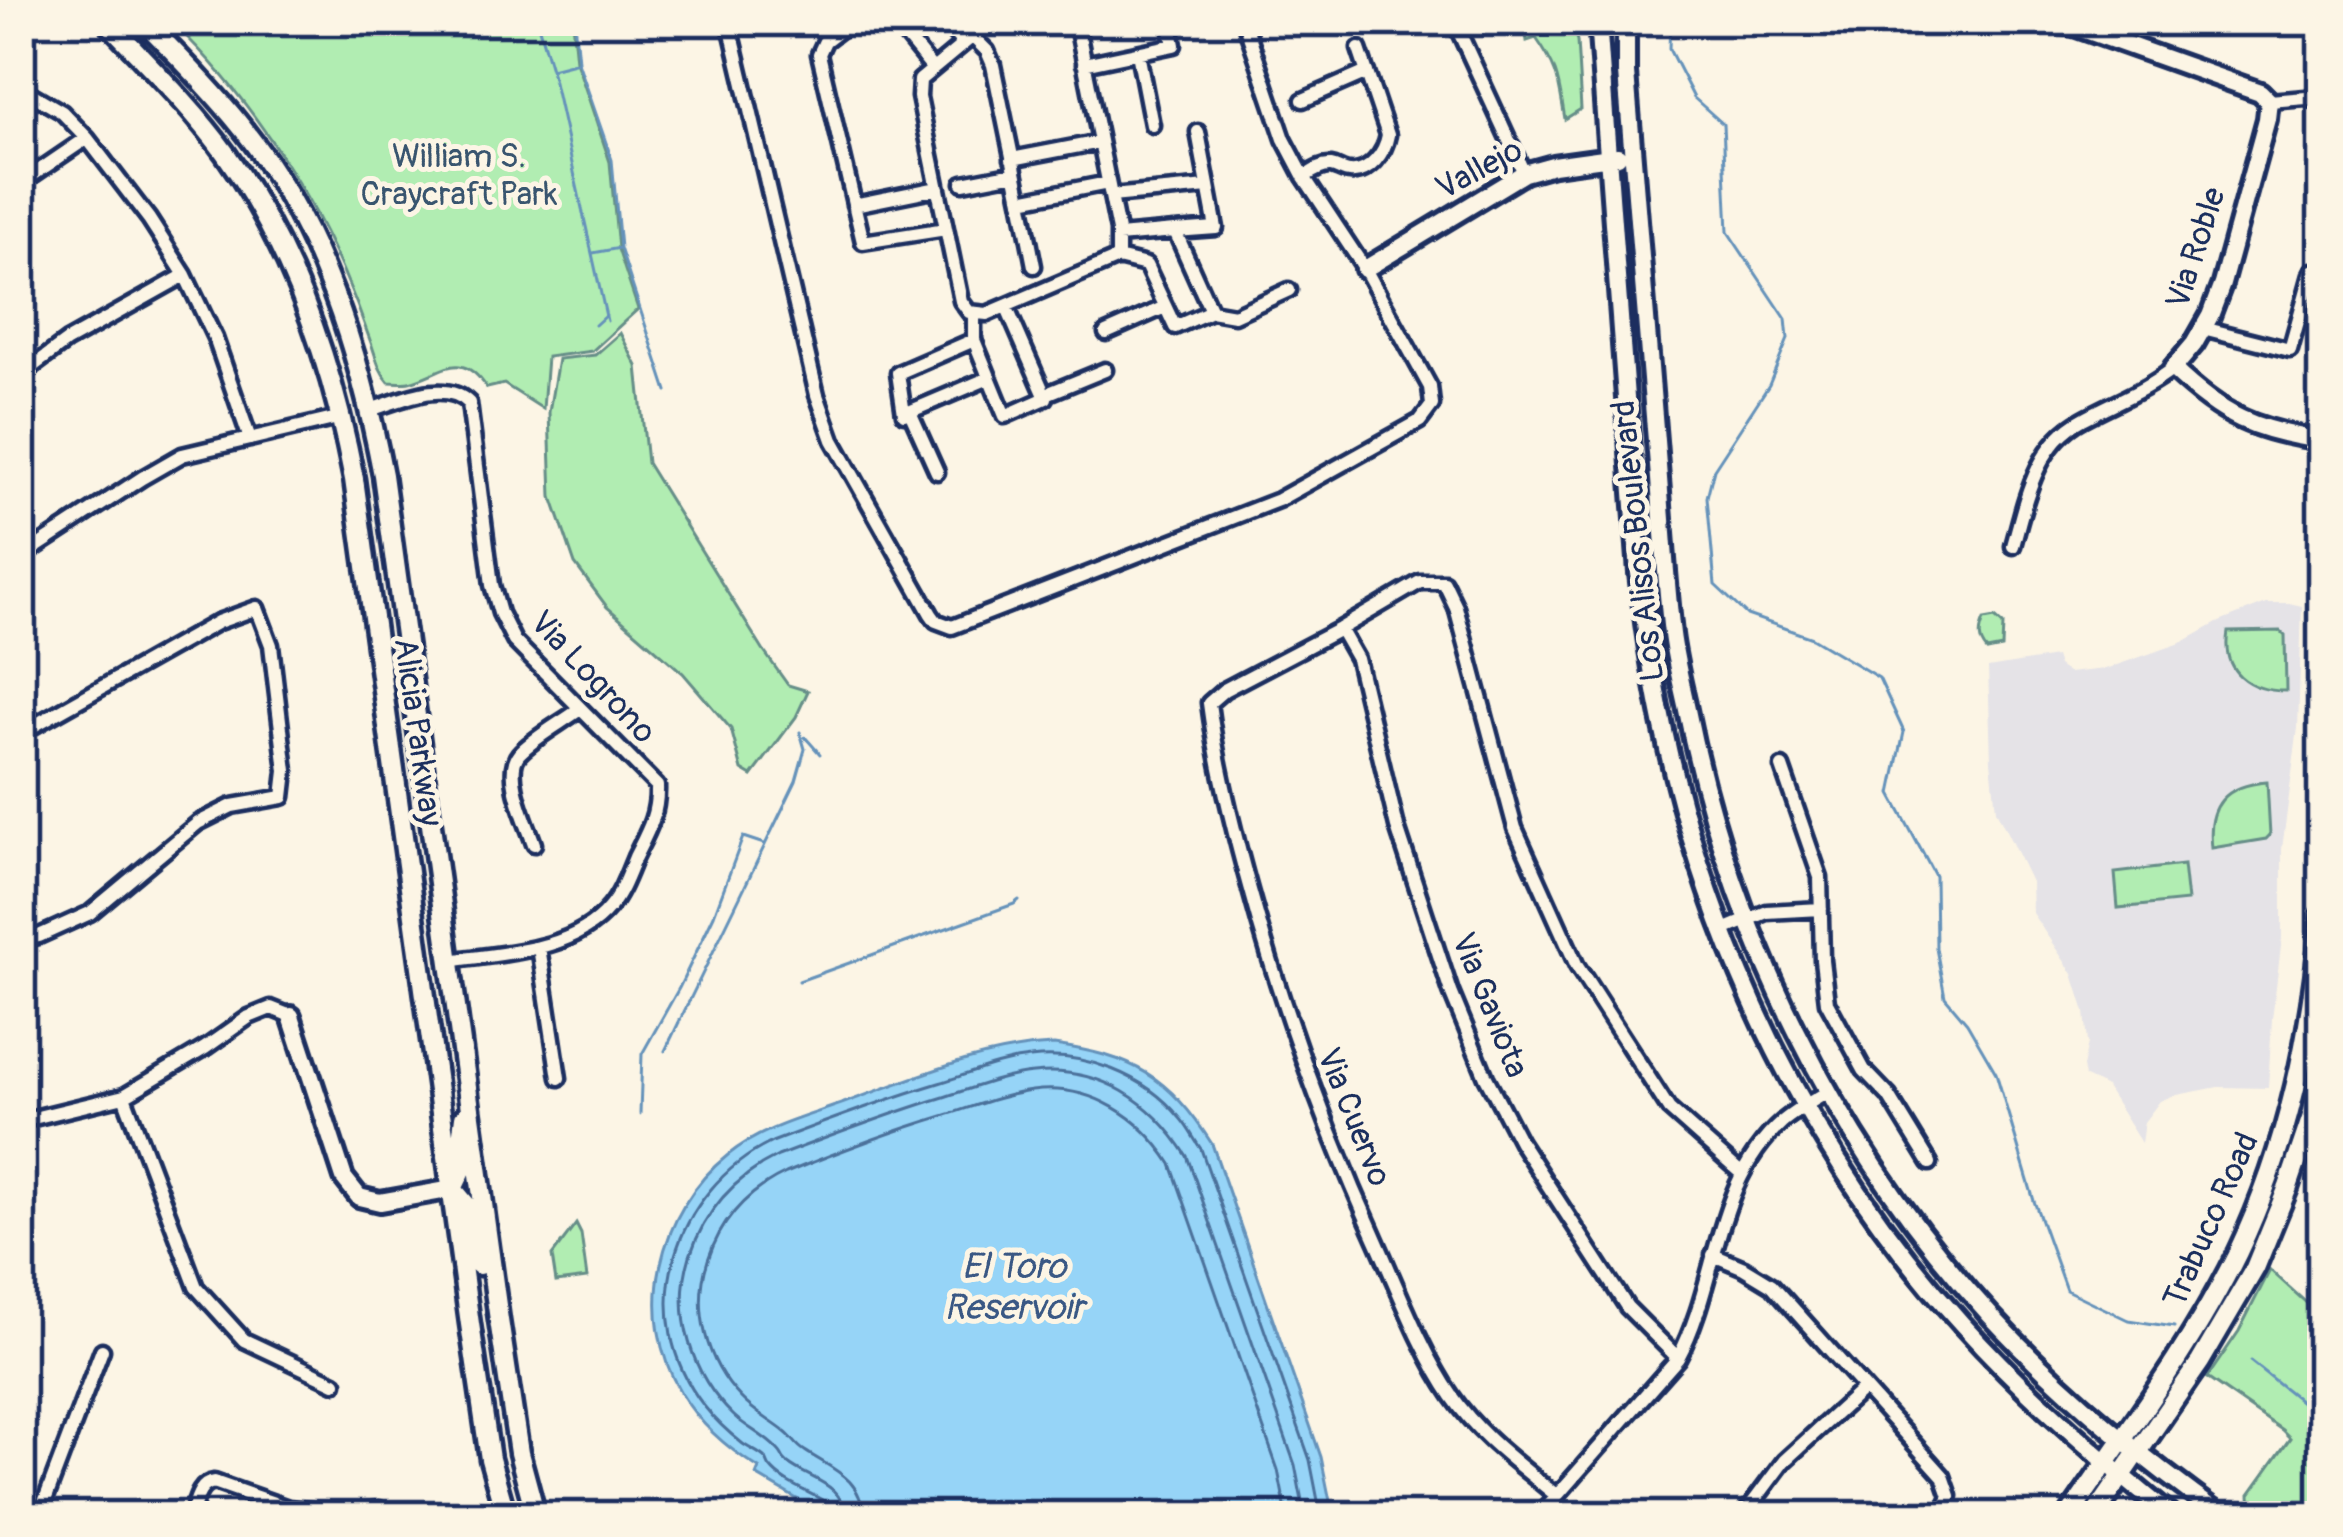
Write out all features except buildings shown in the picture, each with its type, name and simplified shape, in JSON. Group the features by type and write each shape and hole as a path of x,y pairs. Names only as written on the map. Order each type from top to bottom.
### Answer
{"main road":[{"name":"Alicia Parkway","path":"107,21 222,149 261,209 312,320 342,417 490,1459 506,1516"},
{"name":"Alicia Parkway","path":"144,21 246,132 286,194 320,261 347,330 370,410 383,475 499,1320 519,1453 536,1516"},
{"name":"Los Alisos Boulevard","path":"1598,21 1648,654 1675,785 1721,931 1805,1106 1860,1194 1942,1300 2024,1389 2171,1516"},
{"name":"Los Alisos Boulevard","path":"1626,21 1672,637 1703,784 1747,921 1829,1091 1886,1182 1958,1277 2030,1357 2138,1454 2223,1516"},
{"path":"2043,21 2114,39 2260,92 2269,101"},
{"name":"Via Roble","path":"2173,369 2203,328 2222,284 2269,101"},
{"name":"Vallejo","path":"1365,269 1524,173 1633,154"},
{"path":"2173,369 2204,398 2244,421 2280,434 2322,440"},
{"path":"342,417 370,410"},
{"name":"Trabuco Road","path":"2069,1516 2193,1333 2259,1203 2290,1110 2311,1014 2322,914"},
{"path":"291,1016 344,1178 359,1197 380,1202 453,1189"},
{"name":"Trabuco Road","path":"2094,1516 2200,1362 2255,1268 2317,1117 2322,1073"},
{"path":"453,1189 463,1168 461,1141 468,1094"},
{"path":"453,1189 469,1208 483,1290 499,1320"}],"street":[{"path":"729,21 825,418 921,595 943,625 963,624 1278,500 1420,421 1432,405 1430,387 1365,269 1284,139 1244,21"},
{"path":"851,21 825,41 819,54 863,242 946,229"},
{"path":"894,21 932,68"},
{"path":"944,21 987,51 993,64 1034,266"},
{"path":"991,21 920,80 919,97 961,301 971,312 974,340 1005,416 1046,398 1006,306"},
{"path":"1084,64 1174,45 1169,21"},
{"path":"1454,21 1524,173"},
{"path":"1080,22 1118,258"},
{"path":"1304,177 1332,166 1363,171 1385,149 1388,135 1359,49"},
{"path":"1138,53 1151,125"},
{"path":"1303,100 1367,72"},
{"path":"21,88 62,112 149,219 215,338 250,439"},
{"path":"2269,101 2306,98 2322,103"},
{"path":"1118,236 1216,227 1198,132"},
{"path":"21,183 87,138"},
{"path":"963,183 1100,142"},
{"path":"1021,200 1110,189 1208,187"},
{"path":"854,205 938,188"},
{"path":"1175,231 1211,310"},
{"path":"971,312 987,314 1118,258 1146,265 1175,327 1211,310 1234,315 1289,290"},
{"path":"2203,328 2290,350 2312,271"},
{"path":"21,375 68,341 184,275"},
{"path":"1106,333 1166,307"},
{"path":"974,340 898,373 904,414 989,378"},
{"name":"Via Roble","path":"2013,546 2038,467 2061,434 2173,369"},
{"path":"1044,395 1105,370"},
{"name":"Via Logrono","path":"370,410 444,391 459,393 469,403 492,584 500,613 514,641 657,786 658,810 609,909 590,925 539,946 449,961"},
{"path":"910,412 937,472"},
{"path":"21,557 182,455 342,417"},
{"path":"1340,629 1420,581 1444,581 1456,607 1515,827 1577,966 1669,1109 1742,1174"},
{"path":"21,940 39,937 90,913 198,823 232,806 283,797 286,771 271,645 257,608 218,622 22,730"},
{"name":"Via Cuervo","path":"1340,629 1224,690 1209,704 1236,839 1304,1069 1409,1314 1448,1391 1471,1422 1557,1496"},
{"name":"Via Gaviota","path":"1340,629 1357,659 1397,827 1451,992 1486,1077 1520,1142 1627,1307 1678,1358"},
{"path":"534,844 513,767 518,755 580,709"},
{"path":"1783,766 1820,877 1827,1002 1864,1070 1889,1096 1930,1163"},
{"path":"1721,931 1767,912 1821,909"},
{"path":"539,946 559,1078"},
{"path":"21,1121 124,1096 271,1008 291,1016"},
{"path":"1539,1516 1678,1358 1690,1335 1725,1213 1765,1139 1781,1122 1829,1091"},
{"path":"124,1096 196,1287 244,1340 335,1383"},
{"path":"2290,1110 2317,1117"},
{"path":"1714,1255 1772,1285 1943,1476 1950,1496 1941,1516"},
{"path":"39,1516 102,1350"},
{"path":"1743,1516 1784,1461 1863,1389"},
{"path":"191,1516 201,1488 214,1482 302,1511 348,1514 379,1509"}],"shaded area":[{"path":"2266,603 2302,606 2298,728 2282,849 2282,938 2268,1088 2218,1087 2160,1101 2144,1122 2141,1143 2105,1086 2085,1077 2085,1012 2073,974 2032,913 2031,882 1996,810 1988,668 2055,657 2068,673 2105,669 2181,643"}],"green space":[{"name":"William S. Craycraft Park","path":"171,21 572,21 576,61 610,162 618,249 638,309 592,351 547,357 543,409 504,384 487,388 459,366 409,382 389,382 327,237 290,170 247,107"},
{"path":"1524,21 1572,21 1581,109 1565,119 1553,68 1536,38 1527,41"},
{"path":"620,333 637,366 647,463 763,650 788,685 808,691 796,717 752,776 742,770 731,729 683,673 607,607 575,564 552,497 549,412 558,359 595,355"},
{"path":"1995,618 2003,625 2002,648 1987,651 1981,628 1984,620"},
{"path":"2281,631 2285,635 2286,691 2260,687 2240,677 2229,658 2228,632"},
{"path":"2267,782 2270,835 2212,848 2213,820 2222,800 2240,788"},
{"path":"2183,865 2187,901 2118,908 2115,873"},
{"path":"576,1224 587,1278 556,1282 552,1256"},
{"path":"2270,1270 2322,1317 2322,1516 2255,1516 2251,1512 2250,1494 2290,1438 2207,1378 2239,1331"}],"water":[{"name":"El Toro Reservoir","path":"1054,1045 1106,1056 1146,1073 1180,1101 1212,1144 1321,1457 1333,1516 826,1516 756,1475 759,1468 716,1435 681,1393 659,1331 661,1265 685,1204 728,1155 784,1124 921,1075 974,1058"}],"waterway":[{"path":"574,21 578,61"},
{"path":"1670,21 1669,49 1694,98 1723,124 1728,232 1786,319 1788,339 1769,385 1714,469 1707,497 1715,585 1747,615 1812,638 1879,678 1904,732 1891,794 1935,876 1936,948 1945,997 1967,1023 1996,1073 2066,1290 2128,1320 2174,1327"},
{"path":"539,28 607,321"},
{"path":"551,69 578,62 612,160 620,248"},
{"path":"593,253 620,248 667,391"},
{"path":"595,325 606,315"},
{"path":"665,1051 796,781 805,749 800,732"},
{"path":"805,737 820,754"},
{"path":"640,1114 642,1054 714,915 743,837 764,844"},
{"path":"799,981 1019,900"},
{"path":"2250,1361 2314,1412 2322,1449"}]}
